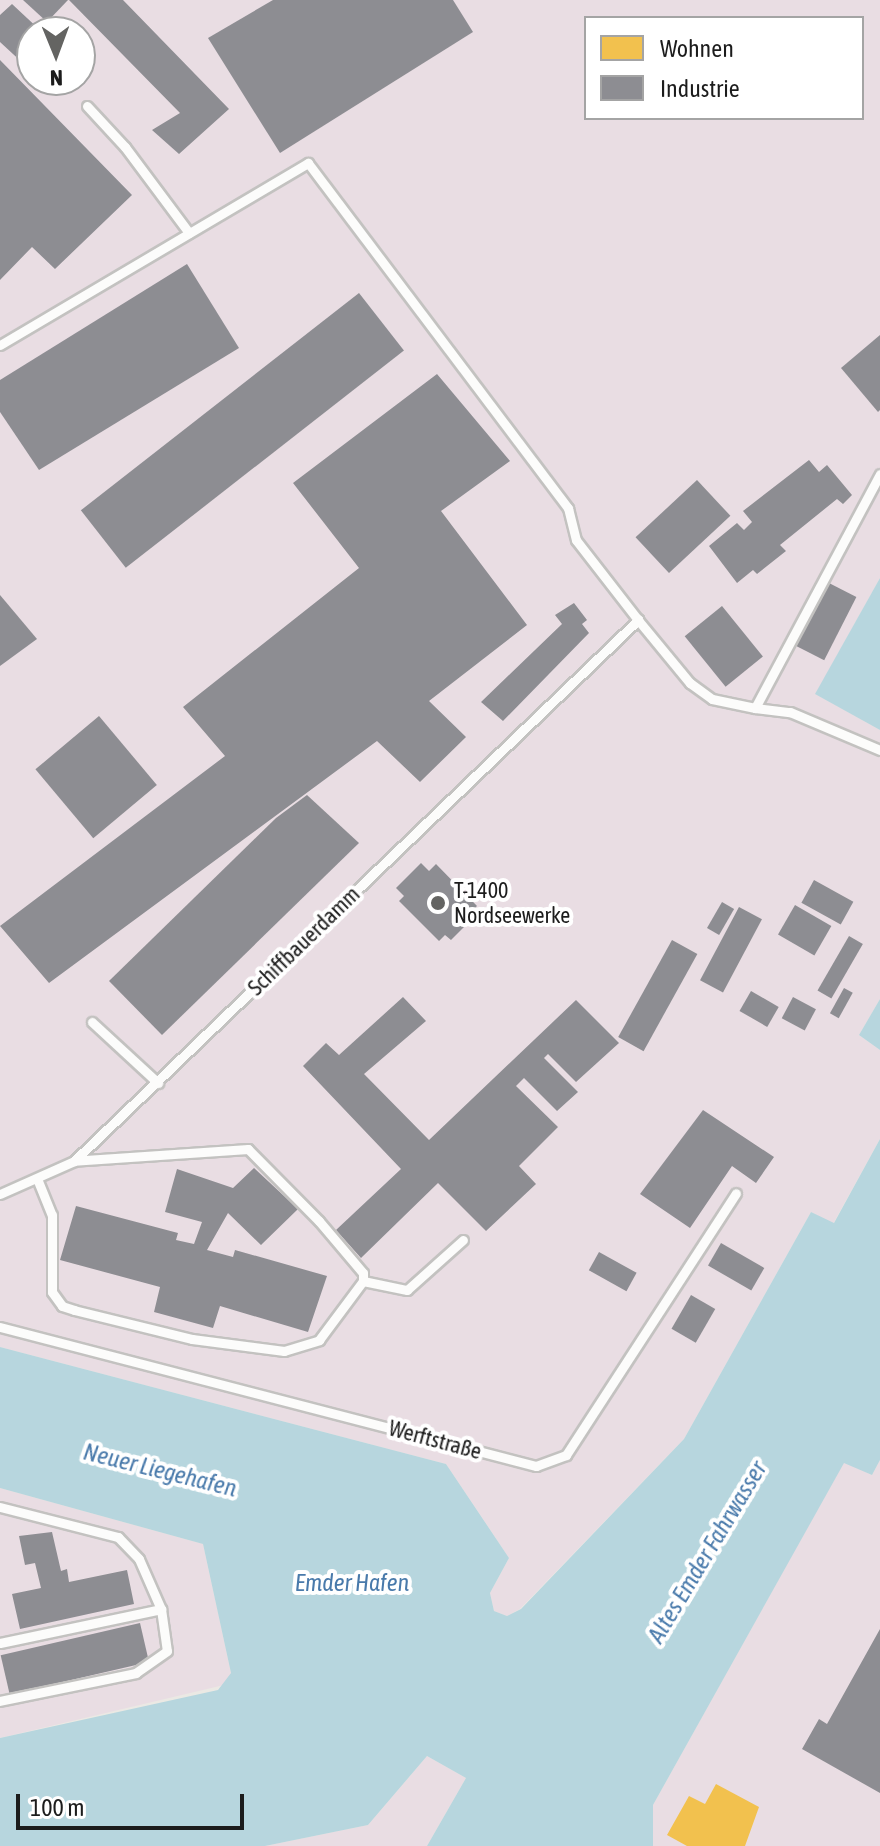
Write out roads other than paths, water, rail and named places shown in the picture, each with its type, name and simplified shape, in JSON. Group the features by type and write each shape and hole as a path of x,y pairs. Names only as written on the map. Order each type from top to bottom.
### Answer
{"lane":[{"path":"87,106 125,147 189,233"},
{"path":"0,345 308,163 568,508 576,540 638,620 701,691 732,706 790,712 880,750"},
{"path":"755,708 880,474"},
{"name":"Schiffbauerdamm","path":"0,1194 38,1181 74,1161 638,620"},
{"path":"92,1022 158,1083"},
{"path":"38,1181 52,1215 52,1292 62,1306 74,1310 192,1339 284,1351 319,1340 363,1281 363,1273 319,1221 248,1149 74,1161"},
{"name":"Werftstraße","path":"0,1327 536,1466 566,1455 736,1193"},
{"path":"363,1281 407,1290 463,1240"},
{"path":"0,1507 118,1537 139,1559 161,1609 167,1651 157,1663 136,1673 0,1701"},
{"path":"0,1643 161,1609"}],"water":[{"path":"880,578 880,730 815,694"},
{"path":"880,999 880,1050 859,1035"},
{"name":"Emder Hafen","path":"880,1139 880,1460 872,1475 844,1463 653,1805 653,1846 427,1846 466,1778 427,1756 368,1825 265,1846 0,1846 0,1738 218,1690 231,1673 203,1544 0,1488 0,1347 446,1464 509,1558 490,1593 494,1611 507,1616 521,1609 684,1439 811,1212 834,1223"}],"place":[{"name":"T-1400 Nordseewerke","path":"438,903"}],"water label":[{"name":"Neuer Liegehafen","path":"160,1470"},
{"name":"Altes Emder Fahrwasser","path":"707,1552"}]}
